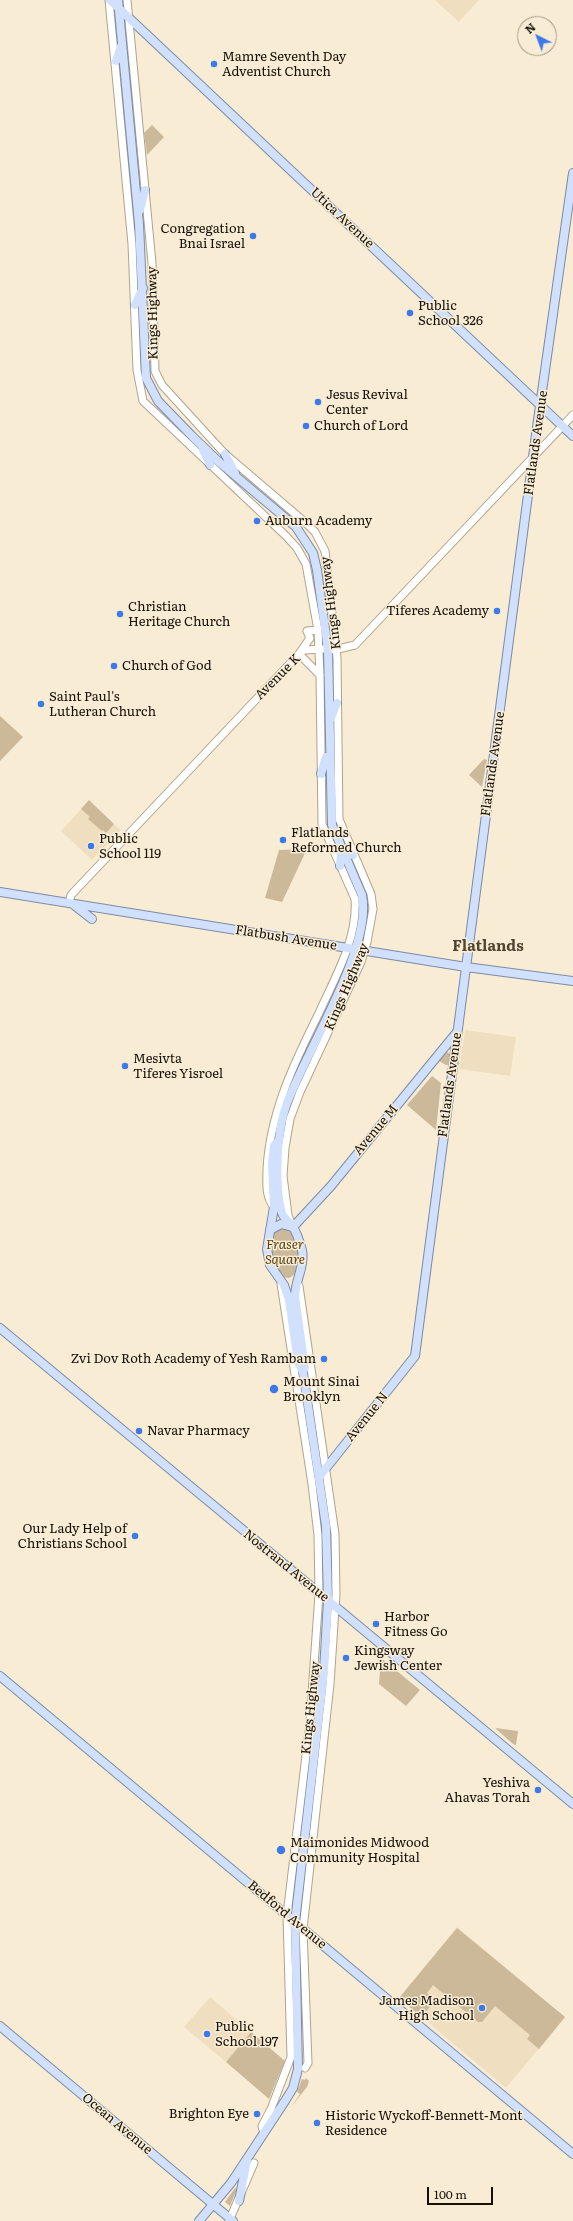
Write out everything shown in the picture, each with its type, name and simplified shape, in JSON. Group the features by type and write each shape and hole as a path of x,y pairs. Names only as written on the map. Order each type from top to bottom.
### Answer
{"main road":[{"name":"Utica Avenue","path":"109,0 118,4 129,18 573,436"},
{"name":"Kings Highway","path":"118,4 138,216 143,288 146,378 158,401 200,444 288,520 310,545 317,566 324,649 329,723 332,825 364,903 352,949 286,1105 278,1142 280,1205 283,1216 293,1227 302,1250 302,1266 295,1289 295,1297 305,1367 303,1372"},
{"path":"116,61 122,43"},
{"name":"Flatlands Avenue","path":"415,1356 533,456 573,173"},
{"path":"138,216 145,190"},
{"path":"135,305 143,288"},
{"path":"200,444 210,465"},
{"path":"225,454 239,478"},
{"path":"329,723 338,703"},
{"path":"321,774 329,748"},
{"path":"340,866 341,848 353,855"},
{"name":"Flatbush Avenue","path":"0,892 466,967 573,981"},
{"path":"71,904 92,919"},
{"name":"Avenue M","path":"293,1227 330,1186 457,1031"},
{"name":"Kings Highway","path":"199,2221 251,2160 264,2134 293,2088 298,2069 295,1922 324,1671 328,1600 326,1526 303,1372 298,1362 289,1300 284,1285 268,1259 267,1242 274,1207 272,1164 274,1146 278,1142"},
{"path":"270,1230 281,1224 293,1227"},
{"path":"279,1278 288,1280 299,1277"},
{"name":"Nostrand Avenue","path":"0,1328 573,1804"},
{"name":"Avenue N","path":"318,1477 415,1356"},
{"name":"Bedford Avenue","path":"0,1676 573,2154"},
{"name":"Ocean Avenue","path":"0,2026 231,2220"},
{"path":"239,2201 251,2160"}],"street":[{"name":"Kings Highway","path":"109,0 116,61 132,244 137,370 143,401 297,548 306,564 318,630 324,649 320,675 322,824 355,899 352,949 280,1098 270,1135 267,1179 267,1197 274,1207"},
{"name":"Kings Highway","path":"128,0 152,263 155,371 162,385 225,454 307,524 321,542 325,552 337,650 339,820 371,894 373,909 365,951 342,1004 300,1092 290,1119 285,1148 283,1176 288,1215 293,1227"},
{"name":"Avenue K","path":"71,904 71,895 299,654 304,650 337,650 355,645 573,415"},
{"path":"318,630 308,631 310,638 299,654 320,675"},
{"name":"Kings Highway","path":"299,1277 299,1293 327,1467 335,1534 336,1607 331,1677 303,1929 308,2063 305,2068"},
{"name":"Kings Highway","path":"264,2134 262,2126 271,2109 291,2057 287,1915 310,1722 320,1594 318,1535 312,1484 279,1278"},
{"path":"231,2220 239,2201"}],"shaded area":[{"path":"435,0 479,0 459,22"},
{"name":"Public School 119","path":"81,809 90,817 89,819 106,832 114,824 121,830 92,860 61,831"},
{"path":"465,1030 516,1037 510,1076 459,1069"},
{"name":"James Madison High School","path":"457,1927 565,2017 506,2088 399,1998"},
{"path":"210,1997 251,2032 226,2062 184,2027"}],"green space":[{"path":"152,125 164,137 147,155 144,133"},
{"path":"0,716 23,737 0,761"},
{"path":"484,759 487,760 482,787 469,775"},
{"path":"89,800 114,824 106,833 88,819 90,817 81,809"},
{"path":"307,849 282,902 265,898 279,850"},
{"path":"447,1052 450,1054 448,1065 446,1065 439,1061"},
{"path":"432,1076 441,1083 436,1130 407,1105"},
{"name":"Fraser Square","path":"283,1227 289,1230 294,1236 299,1252 298,1268 295,1274 289,1278 282,1276 274,1267 271,1253 274,1233"},
{"path":"381,1658 420,1690 406,1706 379,1684"},
{"path":"495,1728 518,1731 516,1745 513,1744"},
{"name":"James Madison High School","path":"457,1928 565,2017 539,2049 527,2039 530,2035 495,2006 482,2022 478,2022 433,1985 427,1993 436,2000 421,2017 399,1998"},
{"path":"251,2032 285,2061 269,2099 226,2062"},
{"path":"306,2078 309,2081 307,2087 291,2107 300,2094 297,2092 302,2079 305,2080"},
{"path":"235,2188 237,2189 230,2206 225,2202"}],"place":[{"name":"Mamre Seventh Day Adventist Church","path":"214,64"},
{"name":"Congregation Bnai Israel","path":"253,236"},
{"name":"Public School 326","path":"410,313"},
{"name":"Jesus Revival Center","path":"318,402"},
{"name":"Church of Lord","path":"306,426"},
{"name":"Auburn Academy","path":"257,521"},
{"name":"Tiferes Academy","path":"497,611"},
{"name":"Christian Heritage Church","path":"120,614"},
{"name":"Church of God","path":"114,666"},
{"name":"Saint Paul's Lutheran Church","path":"41,704"},
{"name":"Flatlands Reformed Church","path":"283,840"},
{"name":"Public School 119","path":"91,846"},
{"name":"Mesivta Tiferes Yisroel","path":"125,1066"},
{"name":"Zvi Dov Roth Academy of Yesh Rambam","path":"324,1359"},
{"name":"Mount Sinai Brooklyn","path":"274,1389"},
{"name":"Navar Pharmacy","path":"139,1431"},
{"name":"Our Lady Help of Christians School","path":"135,1536"},
{"name":"Harbor Fitness Go","path":"376,1624"},
{"name":"Kingsway Jewish Center","path":"346,1658"},
{"name":"Yeshiva Ahavas Torah","path":"538,1790"},
{"name":"Maimonides Midwood Community Hospital","path":"281,1850"},
{"name":"James Madison High School","path":"482,2008"},
{"name":"Public School 197","path":"207,2034"},
{"name":"Brighton Eye","path":"257,2114"},
{"name":"Historic Wyckoff-Bennett-Mont Residence","path":"317,2123"}],"district":[{"name":"Flatlands","path":"488,947"}]}
